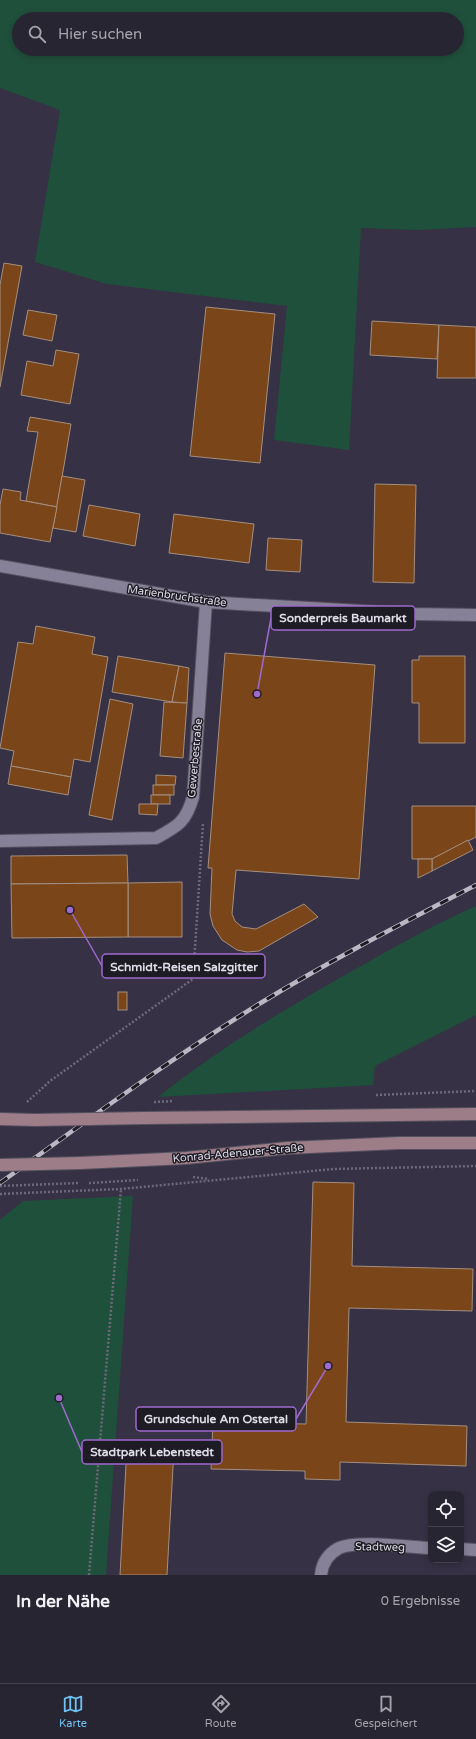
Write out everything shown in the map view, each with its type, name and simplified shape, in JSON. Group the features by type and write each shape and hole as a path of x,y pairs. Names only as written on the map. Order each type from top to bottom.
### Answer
{"street":[{"name":"Marienbruchstraße","path":"0,566 206,602 413,614 476,615"},
{"name":"Gewerbestraße","path":"0,841 156,838 173,829 188,815 193,797 206,602"},
{"path":"5,1119 35,1120 476,1114"},
{"name":"Konrad-Adenauer-Straße","path":"0,1165 186,1158 287,1148 399,1143 476,1143"},
{"name":"Stadtweg","path":"321,1575 322,1566 330,1554 340,1548 354,1545 428,1548"},
{"path":"464,1550 476,1550"}],"path":[{"path":"5,1119 50,1081 193,979 204,814 193,797"},
{"path":"0,1194 122,1189 188,1183 210,1179 333,1169 476,1166"},
{"path":"0,1186 48,1184"},
{"path":"89,1575 122,1189"}],"green space":[{"path":"0,0 476,0 476,227 417,230 361,228 349,450 274,440 287,306 107,284 35,262 60,110 0,88"},
{"path":"476,906 476,1015 375,1066 373,1085 158,1097 204,1062 252,1030 413,937"},
{"path":"133,1196 106,1575 0,1575 0,1220 23,1201"}],"building":[{"path":"4,263 22,266 0,387 0,285"},
{"path":"206,307 275,314 260,463 190,456"},
{"path":"28,310 57,315 52,341 23,335"},
{"path":"372,321 439,325 437,359 370,355"},
{"path":"439,325 476,327 476,378 437,378"},
{"path":"56,350 79,354 70,404 21,395 27,361 53,366"},
{"path":"30,417 71,424 57,507 26,501 38,432 27,431"},
{"path":"62,476 85,480 76,532 53,528"},
{"path":"375,484 416,485 414,583 373,582"},
{"path":"3,489 21,492 20,500 57,507 50,542 0,533 0,505"},
{"path":"89,505 140,514 135,546 83,536"},
{"path":"174,514 254,524 249,563 169,553"},
{"path":"268,538 302,540 300,572 266,570"},
{"path":"36,626 95,637 92,654 108,657 90,762 74,759 71,777 11,766 14,751 0,748 18,642 33,644"},
{"path":"225,653 375,665 359,879 236,870 232,914 235,921 242,927 256,929 304,904 318,917 259,951 247,952 237,950 222,940 213,926 210,914 212,868 208,868"},
{"path":"118,656 179,666 172,702 112,692"},
{"path":"419,656 465,656 465,743 419,743 419,703 412,703 412,660 419,660"},
{"path":"179,666 189,668 187,703 172,702"},
{"path":"110,699 133,704 112,820 89,815"},
{"path":"164,702 187,703 183,758 160,756"},
{"path":"11,766 71,777 68,795 8,784"},
{"path":"156,775 176,776 175,785 156,785"},
{"path":"153,785 174,785 174,795 153,795"},
{"path":"151,795 170,795 170,804 151,804"},
{"path":"139,804 158,804 157,815 139,814"},
{"path":"412,806 476,806 476,837 432,859 412,859"},
{"path":"468,840 473,850 432,871 432,859"},
{"path":"127,855 128,883 11,884 11,856"},
{"path":"418,859 432,859 432,871 418,878"},
{"path":"182,882 182,937 128,937 128,883"},
{"path":"128,883 128,937 12,938 11,884"},
{"path":"118,992 127,992 127,1010 118,1010"},
{"path":"313,1182 354,1183 352,1266 473,1269 472,1311 349,1308 346,1422 467,1426 466,1466 340,1462 340,1480 305,1479 305,1471 211,1469 213,1422 306,1424"},
{"path":"127,1447 174,1449 167,1575 120,1575"}],"railway":[{"path":"0,1183 160,1069 259,1004 339,957 476,885"}],"place":[{"name":"Sonderpreis Baumarkt","path":"257,694"},
{"name":"Schmidt-Reisen Salzgitter","path":"70,910"},
{"name":"Grundschule Am Ostertal","path":"328,1366"},
{"name":"Stadtpark Lebenstedt","path":"59,1398"}]}
